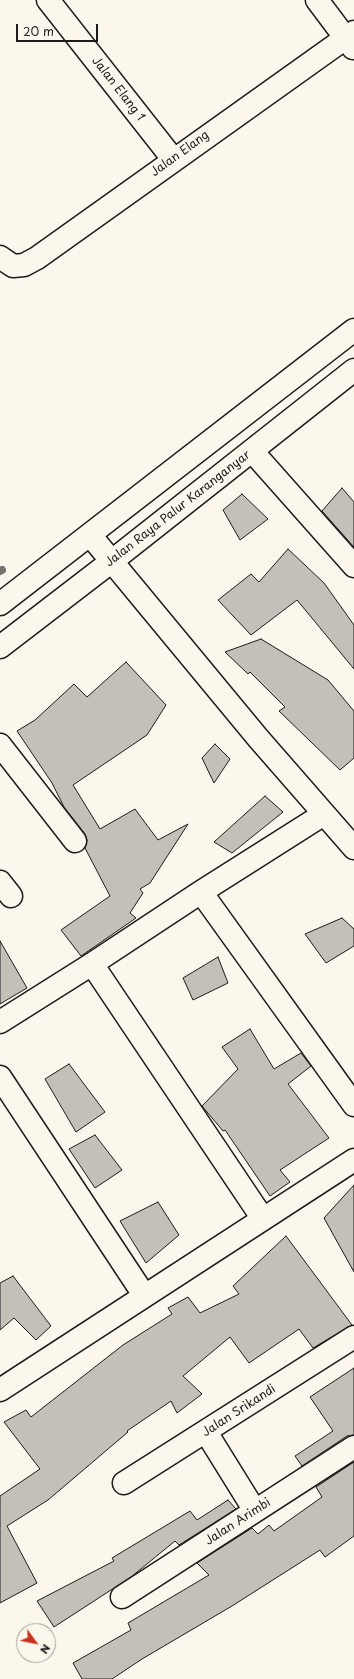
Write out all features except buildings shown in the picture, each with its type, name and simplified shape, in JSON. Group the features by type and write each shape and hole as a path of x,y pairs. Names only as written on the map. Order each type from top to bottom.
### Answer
{"street":[{"name":"Jalan Elang 1","path":"48,0 173,159"},
{"path":"316,0 351,39"},
{"name":"Jalan Elang","path":"6,262 24,265 37,258 173,159 351,39"},
{"path":"0,604 354,330"},
{"name":"Jalan Raya Palur Karanganyar","path":"0,647 112,561 354,370"},
{"path":"252,451 354,566"},
{"path":"90,535 253,732 354,848"},
{"path":"0,745 75,842"},
{"path":"0,1022 324,814"},
{"path":"202,892 354,1105"},
{"path":"92,964 263,1218"},
{"path":"0,1077 144,1295"},
{"path":"0,1390 144,1295 354,1160"},
{"name":"Jalan Srikandi","path":"124,1483 354,1337"},
{"path":"206,1432 255,1510"},
{"name":"Jalan Arimbi","path":"122,1597 354,1447"}]}
